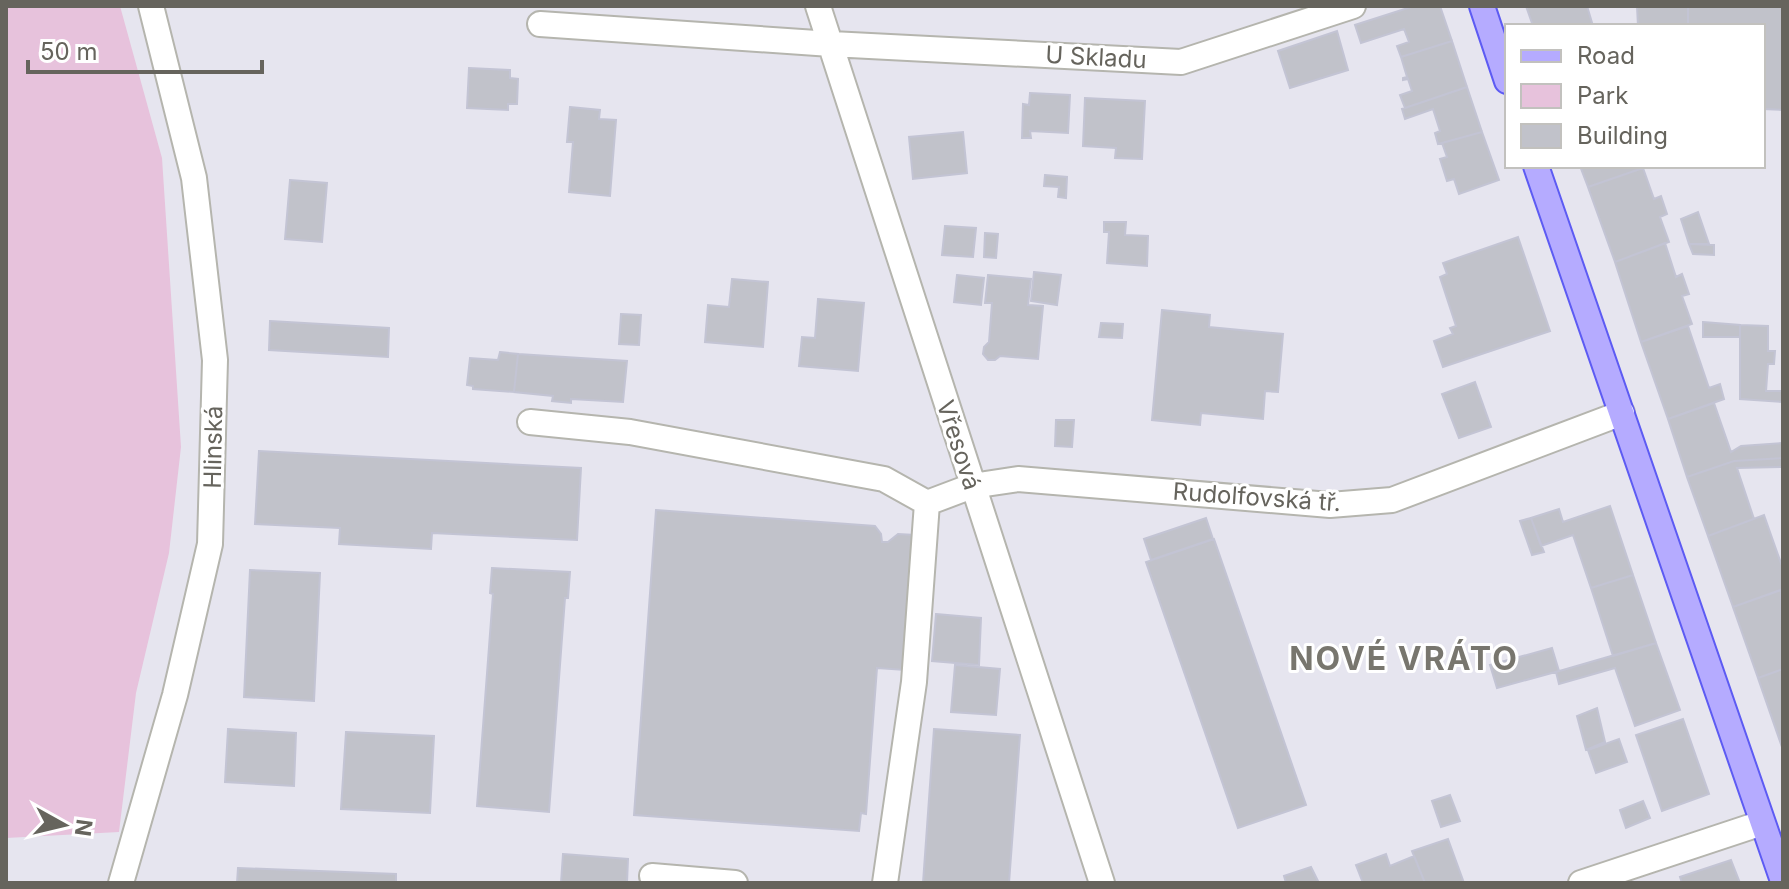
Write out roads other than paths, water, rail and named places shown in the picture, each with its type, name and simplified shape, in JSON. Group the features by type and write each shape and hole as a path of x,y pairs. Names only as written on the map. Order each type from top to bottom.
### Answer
{"main road":[{"path":"1482,6 1505,75"},
{"path":"1537,168 1783,881"}],"street":[{"name":"Hlinská","path":"121,883 175,695 210,544 215,360 194,178 151,6"},
{"name":"Vřesová","path":"818,6 1102,883"},
{"name":"U Skladu","path":"540,24 831,44 1181,62 1353,6"},
{"name":"Rudolfovská tř.","path":"927,503 972,486 1018,479 1330,505 1392,500 1622,413"},
{"path":"530,422 630,432 884,479 927,503 914,682 885,883"},
{"path":"1581,883 1762,823"},
{"path":"652,876 735,883"}],"district":[{"name":"NOVÉ VRÁTO","path":"1404,658"}]}
